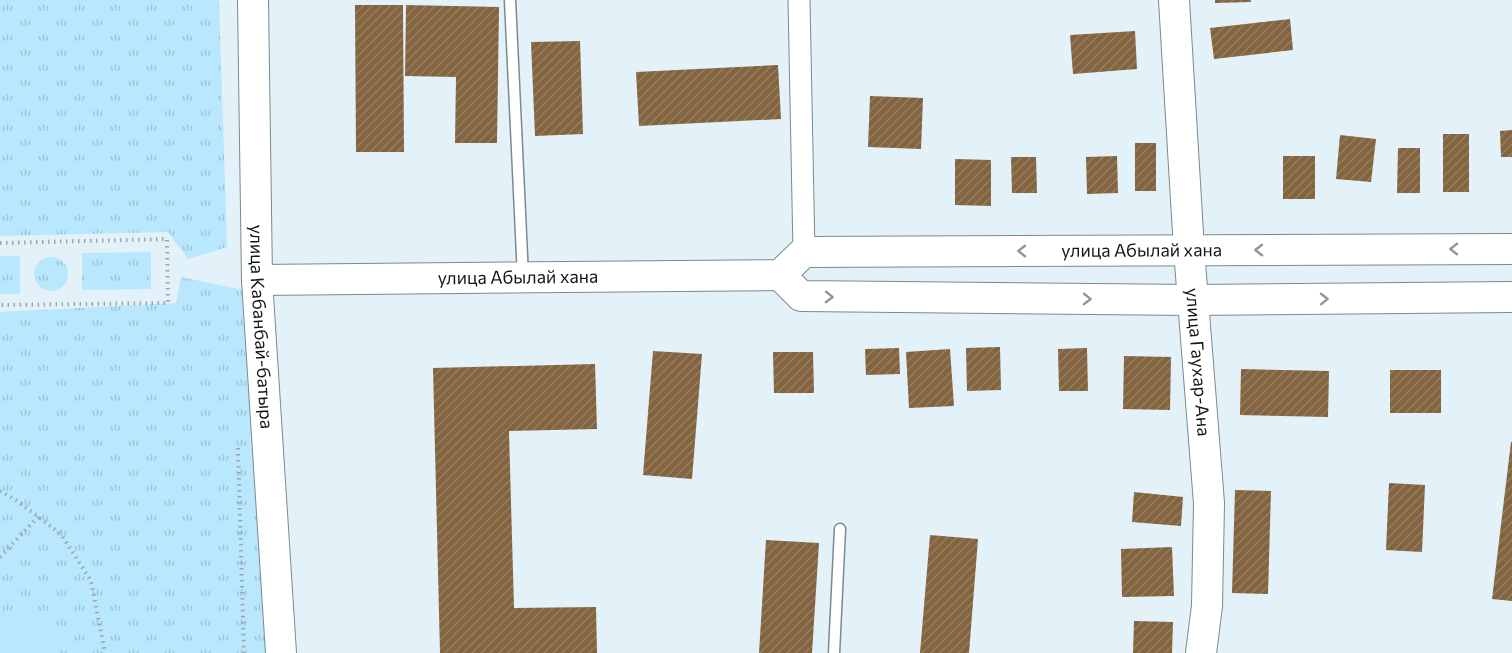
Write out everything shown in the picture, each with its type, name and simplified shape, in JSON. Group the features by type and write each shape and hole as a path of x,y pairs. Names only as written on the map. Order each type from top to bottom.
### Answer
{"street":[{"name":"улица Кабанбай-батыра","path":"253,0 257,280 281,653"},
{"path":"799,0 804,252 780,275 801,296 1192,300 1512,297"},
{"name":"улица Гаухар-Ана","path":"1174,0 1192,300 1209,503 1207,606 1201,653"},
{"name":"улица Абылай хана","path":"804,252 1512,249"},
{"name":"улица Абылай хана","path":"257,280 780,275"}],"lane":[{"path":"510,0 523,277"},
{"path":"834,653 840,529"}],"path":[{"path":"0,243 167,239 168,303 0,305"},
{"path":"0,491 61,534 91,581 105,653"},
{"path":"0,556 38,517"}],"green space":[{"path":"0,0 219,0 227,247 188,259 168,232 0,236"},
{"path":"151,252 151,289 82,290 82,253"},
{"path":"0,256 20,256 20,294 0,294"},
{"path":"51,257 63,262 68,274 63,286 51,291 39,286 34,274 39,262"},
{"path":"181,277 243,290 268,653 0,653 0,312 176,303"},
{"path":"18,603 50,630 59,653 0,653 0,616 8,613"}],"building":[{"path":"1215,0 1251,0 1251,2 1215,3"},
{"path":"355,5 403,5 404,152 356,152"},
{"path":"406,5 499,7 497,143 455,143 456,77 405,76"},
{"path":"1290,19 1293,50 1214,59 1210,28"},
{"path":"1135,31 1137,69 1073,74 1070,35"},
{"path":"580,41 583,134 535,136 531,42"},
{"path":"778,65 781,119 639,126 636,72"},
{"path":"870,96 923,98 921,149 868,147"},
{"path":"1512,130 1512,157 1501,157 1500,131"},
{"path":"1443,134 1469,134 1469,192 1443,192"},
{"path":"1340,135 1376,139 1371,182 1336,179"},
{"path":"1135,143 1156,143 1156,191 1135,191"},
{"path":"1398,148 1420,148 1420,193 1397,193"},
{"path":"1117,156 1118,193 1087,194 1086,157"},
{"path":"1283,156 1315,156 1315,199 1283,199"},
{"path":"1011,157 1036,157 1037,193 1012,193"},
{"path":"955,159 991,160 991,206 955,205"},
{"path":"1000,347 1001,390 967,391 966,348"},
{"path":"899,348 900,374 866,375 865,349"},
{"path":"1087,348 1088,391 1059,391 1058,349"},
{"path":"950,349 954,406 909,408 906,352"},
{"path":"653,351 702,354 692,479 643,475"},
{"path":"773,352 813,352 814,393 774,393"},
{"path":"1124,356 1171,357 1170,410 1123,409"},
{"path":"595,364 597,429 509,431 514,608 596,607 597,653 440,653 433,368"},
{"path":"1241,369 1329,371 1328,417 1240,415"},
{"path":"1390,370 1441,370 1441,413 1390,413"},
{"path":"1512,442 1512,601 1492,599"},
{"path":"1389,483 1425,485 1422,552 1386,550"},
{"path":"1235,490 1271,491 1268,594 1232,593"},
{"path":"1134,492 1183,497 1181,526 1132,522"},
{"path":"930,535 978,539 969,653 920,653"},
{"path":"766,540 819,543 812,653 759,653"},
{"path":"1172,547 1174,596 1122,597 1121,549"},
{"path":"1134,621 1173,622 1172,653 1133,653"}]}
